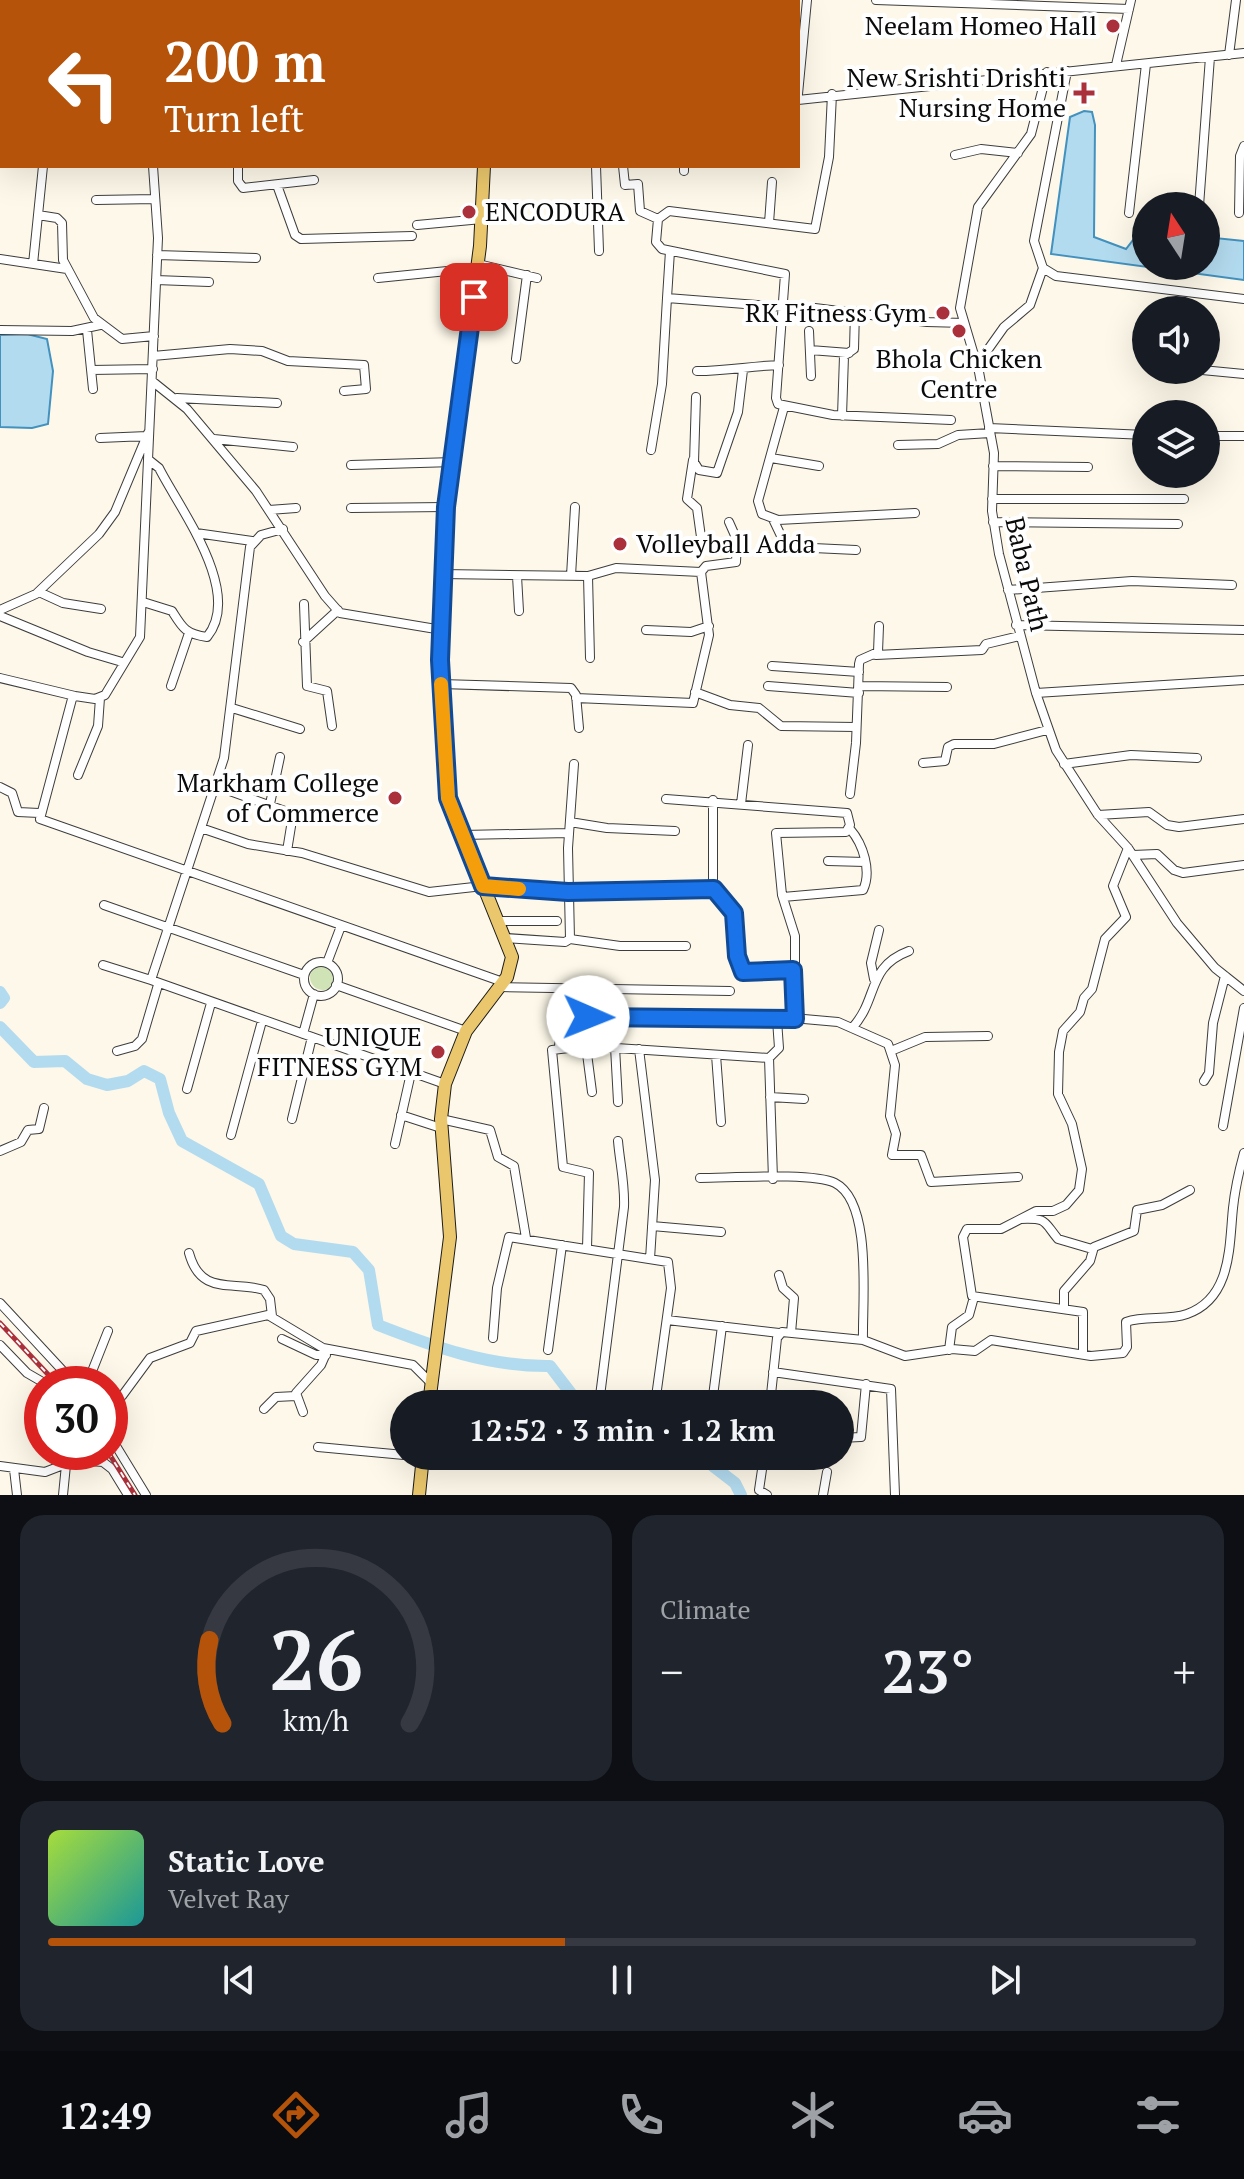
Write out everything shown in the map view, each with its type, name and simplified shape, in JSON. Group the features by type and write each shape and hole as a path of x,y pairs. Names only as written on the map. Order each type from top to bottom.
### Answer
{"main road":[{"path":"430,1390 450,1237 441,1124 445,1084 466,1031 501,985 512,957 448,798 441,684 446,507 478,266 484,168"},
{"path":"419,1470 419,1495"}],"street":[{"path":"800,75 807,0"},
{"path":"876,0 1130,4 1116,65"},
{"path":"1229,55 1236,0"},
{"path":"800,97 1244,53"},
{"path":"1200,192 1210,57"},
{"path":"1129,213 1146,64"},
{"path":"977,365 1004,327 1030,305 1043,268 1034,241 1067,71"},
{"name":"Baba Path","path":"1047,72 1036,121 1018,153 978,207 960,308 977,365 990,430 993,522 1016,625 1047,730 1064,764 1098,815 1131,851 1177,923 1225,976 1244,991"},
{"path":"658,219 669,211 817,226 829,157 832,94"},
{"path":"1239,213 1240,156 1244,146"},
{"path":"955,155 981,149 1018,153"},
{"path":"33,264 43,168"},
{"path":"0,678 75,696 100,698 109,691 122,662 138,645 143,602 157,255 153,168"},
{"path":"238,168 241,187 314,180"},
{"path":"596,168 599,251"},
{"path":"623,168 625,185 638,184 640,211 658,219"},
{"path":"769,223 772,182"},
{"path":"277,185 295,235 301,239 412,236"},
{"path":"96,200 155,199"},
{"path":"38,215 57,218 62,223 67,269 100,325 122,339 154,336"},
{"path":"417,225 482,219"},
{"path":"658,219 657,245 670,251 783,273 785,307 776,401 784,407 842,416 951,420"},
{"path":"651,450 662,384 670,251"},
{"path":"157,255 256,258"},
{"path":"0,259 67,269"},
{"path":"378,278 478,266 537,278"},
{"path":"1043,268 1056,276 1244,299"},
{"path":"516,359 527,275"},
{"path":"156,280 209,282"},
{"path":"667,298 785,307"},
{"path":"815,308 927,322 964,323"},
{"path":"842,416 844,356 854,349 855,311"},
{"path":"0,330 87,330 100,325"},
{"path":"87,330 93,389"},
{"path":"809,331 811,376"},
{"path":"153,356 249,350 288,361 364,365 367,388 344,391"},
{"path":"810,350 849,353"},
{"path":"697,371 779,365"},
{"path":"91,370 153,369"},
{"path":"693,459 699,470 720,471 738,412 743,370"},
{"path":"1220,372 1244,374"},
{"path":"152,381 176,398 213,439 283,529 338,610 354,618 442,630"},
{"path":"696,397 693,459 687,499 697,508 701,537"},
{"path":"176,398 277,403"},
{"path":"784,407 758,506 762,514 773,519 915,513"},
{"path":"898,445 938,444 958,435 990,430 1132,435"},
{"path":"100,438 149,432"},
{"path":"0,613 39,592 78,558 107,523 149,432"},
{"path":"1220,436 1244,436"},
{"path":"213,439 293,447"},
{"path":"771,458 819,466"},
{"path":"143,602 172,611 178,626 189,633 209,636 215,609 214,573 196,533 159,468 149,460"},
{"path":"351,465 454,462"},
{"path":"993,466 1088,467"},
{"path":"992,499 1184,499"},
{"path":"351,508 446,507"},
{"path":"571,576 575,507"},
{"path":"269,510 296,508"},
{"path":"773,519 783,540 792,547 856,550"},
{"path":"576,698 691,704 709,626 701,572 706,566 736,562 737,540 729,522"},
{"path":"993,522 1178,524"},
{"path":"196,533 252,541 283,529"},
{"path":"117,1051 135,1046 142,1039 168,928 216,786 232,708 252,541"},
{"path":"442,574 588,576 616,568 701,572"},
{"path":"517,576 519,611"},
{"path":"588,576 590,658"},
{"path":"1008,590 1132,581 1232,585"},
{"path":"39,592 63,603 101,609"},
{"path":"304,604 307,686 326,689 332,726"},
{"path":"303,642 338,610"},
{"path":"0,613 88,652 122,662"},
{"path":"1016,625 1244,630"},
{"path":"646,630 691,632 709,626"},
{"path":"876,655 879,626"},
{"path":"171,686 189,633"},
{"path":"850,794 860,660 876,655 982,650 986,644 1020,636"},
{"path":"772,666 859,672"},
{"path":"1036,693 1244,680"},
{"path":"441,684 571,688 576,698 579,728"},
{"path":"768,686 859,689 947,687"},
{"path":"695,692 730,705 759,708 781,726 856,727"},
{"path":"75,696 39,813 43,822 186,870 501,985 730,991"},
{"path":"78,775 98,726 100,698"},
{"path":"232,708 300,729"},
{"path":"923,763 945,761 948,747 954,744 994,744 1047,730"},
{"path":"741,804 748,745"},
{"path":"1064,764 1131,755 1197,758"},
{"path":"270,804 280,757"},
{"path":"570,939 569,833 574,764"},
{"path":"216,786 270,804 295,817 287,851"},
{"path":"0,787 12,793 18,812 39,813"},
{"path":"666,799 844,811 865,862 867,880 860,892 783,897"},
{"path":"713,800 714,889 734,913 737,956 743,972 793,970"},
{"path":"1098,815 1149,812 1167,825 1179,827 1244,819"},
{"path":"570,822 607,828 675,831"},
{"path":"201,828 248,844 287,851 429,892 483,886 568,892 714,889"},
{"path":"795,1019 795,936 783,897 776,831 838,833 850,829"},
{"path":"461,835 569,833"},
{"path":"949,1350 952,1327 969,1315 974,1297 963,1233 974,1228 1001,1229 1036,1211 1051,1212 1062,1207 1080,1187 1082,1169 1072,1124 1058,1094 1059,1052 1063,1031 1080,1012 1083,1000 1092,989 1105,939 1126,917 1113,889 1131,851 1157,854 1178,873 1244,865"},
{"path":"828,861 865,862"},
{"path":"104,905 304,975"},
{"path":"498,921 557,921"},
{"path":"327,963 341,926"},
{"path":"875,981 871,963 879,930"},
{"path":"506,938 565,942 570,939 620,946 686,946"},
{"path":"852,1028 865,1012 875,981 894,957 909,951"},
{"path":"304,975 313,964 327,963 335,970 336,985"},
{"path":"103,965 445,1084"},
{"path":"304,975 307,989 314,994 325,995 336,985"},
{"path":"1204,1081 1209,1073 1213,1023 1225,976"},
{"path":"336,985 466,1031"},
{"path":"292,1119 314,994"},
{"path":"187,1089 211,1003"},
{"path":"1223,1126 1244,1008"},
{"path":"559,1047 561,1021 566,1019 834,1021 886,1041 891,1051 895,1073 890,1116 896,1134 892,1155 921,1155 931,1182 1018,1177"},
{"path":"773,1179 769,1058 779,1048 777,1020"},
{"path":"231,1135 262,1021"},
{"path":"891,1051 925,1037 988,1036"},
{"path":"586,1046 592,1092"},
{"path":"587,1248 589,1173 563,1167 552,1050 559,1047 615,1047 769,1058"},
{"path":"615,1047 618,1102"},
{"path":"639,1049 655,1180 650,1259"},
{"path":"716,1055 721,1122"},
{"path":"395,1144 411,1073"},
{"path":"770,1097 804,1099"},
{"path":"0,1151 21,1142 28,1130 39,1129 44,1108"},
{"path":"401,1115 490,1130 498,1157 514,1166 526,1238"},
{"path":"601,1390 619,1254 625,1178 620,1166 618,1141"},
{"path":"667,1320 863,1340 905,1356 978,1350 991,1340 1083,1354 1123,1353 1127,1347 1126,1322 1161,1320 1186,1314 1213,1295 1223,1279 1229,1258 1236,1187 1244,1153"},
{"path":"700,1178 827,1180 840,1187 853,1202 861,1231 863,1340"},
{"path":"1016,1219 1040,1219 1050,1224 1058,1239 1092,1249 1134,1231 1137,1210 1162,1205 1190,1190"},
{"path":"652,1226 721,1232"},
{"path":"493,1338 497,1288 511,1236 670,1264 667,1320 657,1390"},
{"path":"548,1350 562,1245"},
{"path":"1064,1308 1064,1291 1090,1261 1092,1249"},
{"path":"189,1253 193,1268 205,1279 231,1287 264,1290 270,1299 272,1316 292,1333 327,1352 411,1364 431,1383"},
{"path":"779,1275 783,1288 794,1298 791,1333"},
{"path":"974,1297 1079,1310 1085,1315 1083,1354"},
{"path":"0,1303 58,1366"},
{"path":"128,1388 150,1358 190,1343 196,1331 272,1316"},
{"path":"714,1390 722,1326"},
{"path":"94,1366 108,1331"},
{"path":"771,1390 779,1333"},
{"path":"282,1339 316,1355 327,1352"},
{"path":"0,1345 24,1370"},
{"path":"296,1396 327,1352"},
{"path":"773,1372 888,1387 893,1392 895,1495"},
{"path":"854,1437 861,1437 866,1384"},
{"path":"264,1409 276,1397 296,1396"},
{"path":"296,1396 303,1412"},
{"path":"318,1447 390,1454"},
{"path":"0,1466 24,1470"},
{"path":"128,1466 146,1495"},
{"path":"14,1469 17,1495"},
{"path":"24,1470 51,1470"},
{"path":"63,1495 66,1470"},
{"path":"113,1470 128,1495"},
{"path":"762,1470 759,1490 767,1495"},
{"path":"823,1495 827,1472"}],"green space":[{"path":"323,964 332,968 336,977 332,986 323,990 314,986 310,977 314,968"}],"water":[{"path":"1084,111 1092,112 1095,125 1094,237 1126,249 1132,241 1132,265 1051,254 1070,117"},
{"path":"1220,238 1244,241 1244,280 1220,277"},
{"path":"27,334 47,339 53,371 48,424 32,428 0,427 0,335"}],"waterway":[{"path":"0,992 4,998 0,1003"},
{"path":"0,1027 34,1062 65,1061 87,1079 107,1085 128,1081 144,1071 160,1079 169,1113 182,1141 259,1184 281,1236 294,1244 353,1252 369,1270 378,1325 441,1348 484,1359 550,1366 568,1390"},
{"path":"718,1470 735,1483 741,1495"}],"railway":[{"path":"0,1323 40,1366"},
{"path":"119,1470 135,1495"}],"slow traffic":[{"path":"441,684 451,812 483,886 519,889"}],"place":[{"name":"Neelam Homeo Hall","path":"1113,26"},
{"name":"New Srishti Drishti Nursing Home","path":"1084,93"},
{"name":"ENCODURA","path":"469,212"},
{"name":"RK Fitness Gym","path":"943,313"},
{"name":"Bhola Chicken Centre","path":"959,331"},
{"name":"Volleyball Adda","path":"620,544"},
{"name":"Markham College of Commerce","path":"395,798"},
{"name":"UNIQUE FITNESS GYM","path":"438,1052"}],"route":[{"path":"474,297 446,507 440,660 448,798 483,886 568,892 714,889 734,913 740,969 747,974 793,970 795,1019 730,1021 588,1017"}]}
